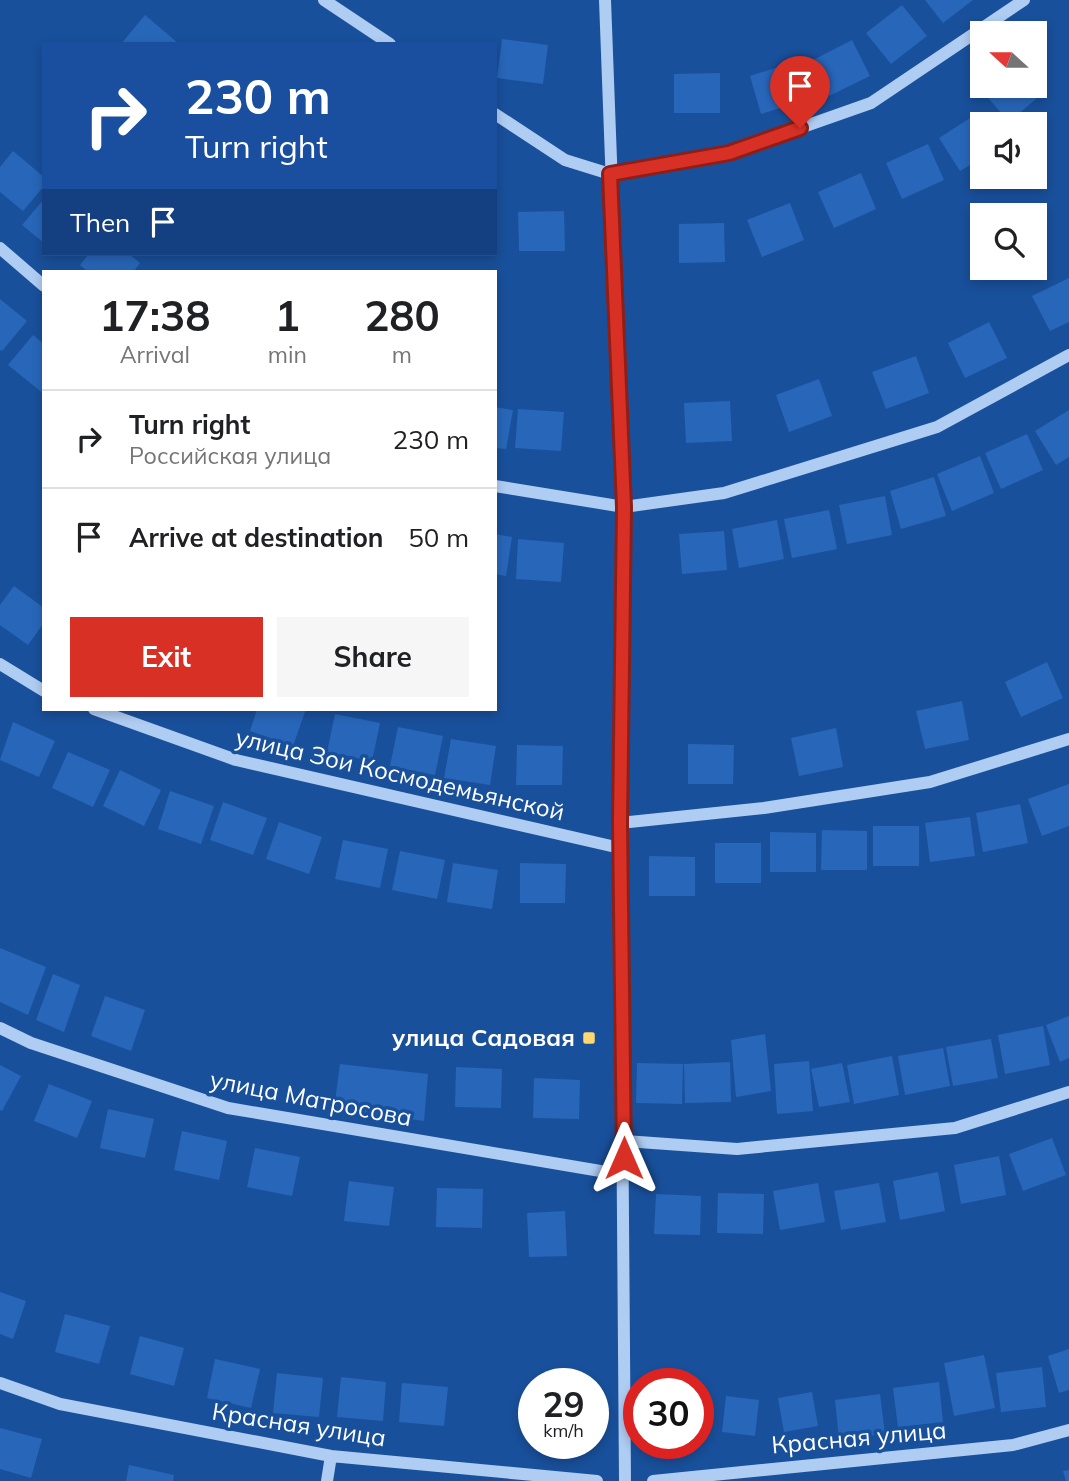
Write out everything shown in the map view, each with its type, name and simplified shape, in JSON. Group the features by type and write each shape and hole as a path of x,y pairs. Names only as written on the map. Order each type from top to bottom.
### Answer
{"street":[{"path":"324,0 387,42"},
{"path":"605,0 624,507 620,848 625,1141 625,1481"},
{"path":"497,115 565,160 610,174 729,153 871,103 1024,0"},
{"path":"0,248 42,284"},
{"path":"497,486 624,507 724,493 937,427 1069,355"},
{"path":"0,664 42,690"},
{"name":"улица Зои Космодемьянской","path":"100,711 236,760 620,848"},
{"path":"620,823 764,808 930,782 1069,739"},
{"name":"улица Матросова","path":"0,1028 31,1043 228,1108 624,1175"},
{"path":"625,1141 737,1149 955,1128 1069,1092"},
{"name":"Красная улица","path":"0,1383 60,1404 331,1456 597,1481"},
{"name":"Красная улица","path":"653,1481 1013,1445 1069,1430"},
{"path":"327,1481 331,1456"}],"building":[{"path":"925,0 973,0 943,23"},
{"path":"902,5 927,36 891,64 866,33"},
{"path":"145,15 177,42 123,42"},
{"path":"502,39 548,45 543,84 497,78"},
{"path":"852,40 870,76 829,96 811,61"},
{"path":"794,62 805,100 761,114 750,76"},
{"path":"720,73 720,113 674,113 674,74"},
{"path":"988,98 1037,98 1021,112 1000,112"},
{"path":"970,118 970,165 960,171 939,138"},
{"path":"928,144 944,180 902,199 886,163"},
{"path":"13,151 42,175 42,188 23,211 0,192 0,167"},
{"path":"861,173 876,209 834,228 818,192"},
{"path":"42,201 42,241 22,225"},
{"path":"790,203 804,240 762,257 747,220"},
{"path":"564,211 565,251 519,251 518,212"},
{"path":"724,223 725,262 679,263 679,224"},
{"path":"87,256 131,256 140,263 135,270 86,270 80,265"},
{"path":"1069,278 1069,322 1050,331 1032,296"},
{"path":"0,299 27,321 2,351 0,350"},
{"path":"989,322 1007,358 965,378 948,343"},
{"path":"33,335 42,342 42,392 8,365"},
{"path":"916,356 929,393 886,409 872,372"},
{"path":"819,379 832,416 789,432 776,395"},
{"path":"730,401 732,441 686,443 684,403"},
{"path":"497,407 513,410 506,449 497,448"},
{"path":"518,409 564,412 561,451 515,448"},
{"path":"1069,410 1069,457 1056,465 1035,431"},
{"path":"1027,434 1043,470 1001,489 985,453"},
{"path":"980,456 994,493 952,511 937,474"},
{"path":"934,477 946,516 901,529 890,491"},
{"path":"885,496 892,535 847,544 839,505"},
{"path":"829,510 837,549 792,558 784,519"},
{"path":"777,520 784,559 739,568 732,529"},
{"path":"724,531 727,570 682,574 679,534"},
{"path":"497,534 512,537 506,576 497,574"},
{"path":"518,539 564,543 561,582 516,579"},
{"path":"14,586 42,607 42,626 28,645 0,625 0,605"},
{"path":"1047,662 1063,698 1021,717 1005,682"},
{"path":"962,701 969,740 925,749 916,711"},
{"path":"256,711 305,711 293,746 250,731"},
{"path":"335,714 380,723 372,761 327,752"},
{"path":"13,722 55,741 39,777 0,760"},
{"path":"398,727 443,736 435,775 390,766"},
{"path":"836,728 843,767 799,776 791,738"},
{"path":"451,739 496,746 490,785 444,778"},
{"path":"688,744 734,745 733,784 688,784"},
{"path":"517,745 563,746 562,785 516,785"},
{"path":"68,752 110,770 93,807 52,788"},
{"path":"120,770 161,790 144,826 103,806"},
{"path":"1069,784 1069,826 1042,836 1028,799"},
{"path":"170,791 214,806 201,844 158,829"},
{"path":"223,802 267,818 253,855 210,840"},
{"path":"1020,804 1028,843 983,852 976,813"},
{"path":"970,817 975,856 930,862 925,823"},
{"path":"279,822 322,837 309,874 266,859"},
{"path":"873,826 919,826 919,866 873,866"},
{"path":"822,830 867,831 867,870 821,870"},
{"path":"770,832 816,833 816,872 770,872"},
{"path":"343,840 388,849 380,888 335,879"},
{"path":"715,843 761,843 761,883 715,883"},
{"path":"400,851 445,860 437,899 392,890"},
{"path":"649,856 695,857 695,896 649,896"},
{"path":"453,863 498,870 492,909 447,902"},
{"path":"520,863 566,864 565,903 520,903"},
{"path":"0,948 46,967 28,1015 0,1002"},
{"path":"53,974 80,985 64,1032 36,1020"},
{"path":"105,996 145,1010 131,1051 91,1036"},
{"path":"1069,1016 1069,1058 1060,1062 1046,1025"},
{"path":"1043,1026 1050,1065 1005,1074 998,1035"},
{"path":"765,1034 771,1091 736,1097 731,1040"},
{"path":"991,1039 998,1078 953,1086 946,1047"},
{"path":"943,1048 950,1086 905,1095 898,1056"},
{"path":"892,1056 899,1095 854,1104 847,1065"},
{"path":"809,1061 813,1111 777,1114 774,1064"},
{"path":"730,1062 731,1102 685,1103 684,1064"},
{"path":"637,1063 683,1064 682,1104 636,1103"},
{"path":"842,1063 850,1102 819,1107 811,1069"},
{"path":"340,1064 428,1074 424,1121 334,1109"},
{"path":"0,1065 21,1076 2,1111 0,1110"},
{"path":"456,1067 502,1069 501,1108 455,1107"},
{"path":"534,1078 580,1080 579,1119 533,1118"},
{"path":"49,1084 92,1101 77,1138 34,1121"},
{"path":"108,1109 154,1119 145,1158 100,1148"},
{"path":"182,1131 227,1141 219,1180 174,1170"},
{"path":"1052,1138 1066,1175 1023,1191 1009,1154"},
{"path":"255,1148 300,1157 292,1196 247,1187"},
{"path":"999,1156 1006,1195 961,1204 954,1165"},
{"path":"938,1172 945,1211 900,1220 893,1181"},
{"path":"349,1181 394,1187 389,1226 344,1221"},
{"path":"818,1183 825,1222 780,1230 773,1191"},
{"path":"879,1183 886,1222 841,1230 834,1191"},
{"path":"437,1188 483,1189 482,1228 436,1227"},
{"path":"718,1193 764,1194 763,1234 717,1233"},
{"path":"656,1194 701,1196 700,1235 654,1234"},
{"path":"565,1211 567,1256 529,1257 527,1213"},
{"path":"0,1292 26,1301 13,1339 0,1334"},
{"path":"65,1314 110,1326 99,1364 55,1352"},
{"path":"140,1336 184,1348 174,1386 130,1374"},
{"path":"1069,1349 1069,1390 1059,1393 1048,1356"},
{"path":"984,1355 995,1408 954,1416 944,1363"},
{"path":"215,1359 260,1369 251,1408 207,1398"},
{"path":"1042,1367 1046,1407 1001,1412 996,1373"},
{"path":"277,1373 323,1378 319,1417 273,1413"},
{"path":"341,1377 386,1382 383,1421 337,1417"},
{"path":"939,1382 943,1422 898,1427 893,1388"},
{"path":"402,1383 448,1387 444,1426 399,1422"},
{"path":"812,1392 818,1426 784,1432 778,1398"},
{"path":"880,1394 885,1434 839,1439 835,1400"},
{"path":"726,1396 759,1400 755,1436 722,1432"},
{"path":"0,1428 42,1439 31,1478 0,1469"},
{"path":"129,1465 174,1475 173,1481 126,1481"},
{"path":"1069,1470 1069,1481 1066,1481 1063,1471"}],"place":[{"name":"улица Садовая","path":"589,1038"}],"route":[{"path":"624,1158 620,823 624,507 610,174 729,153 800,128"}]}
